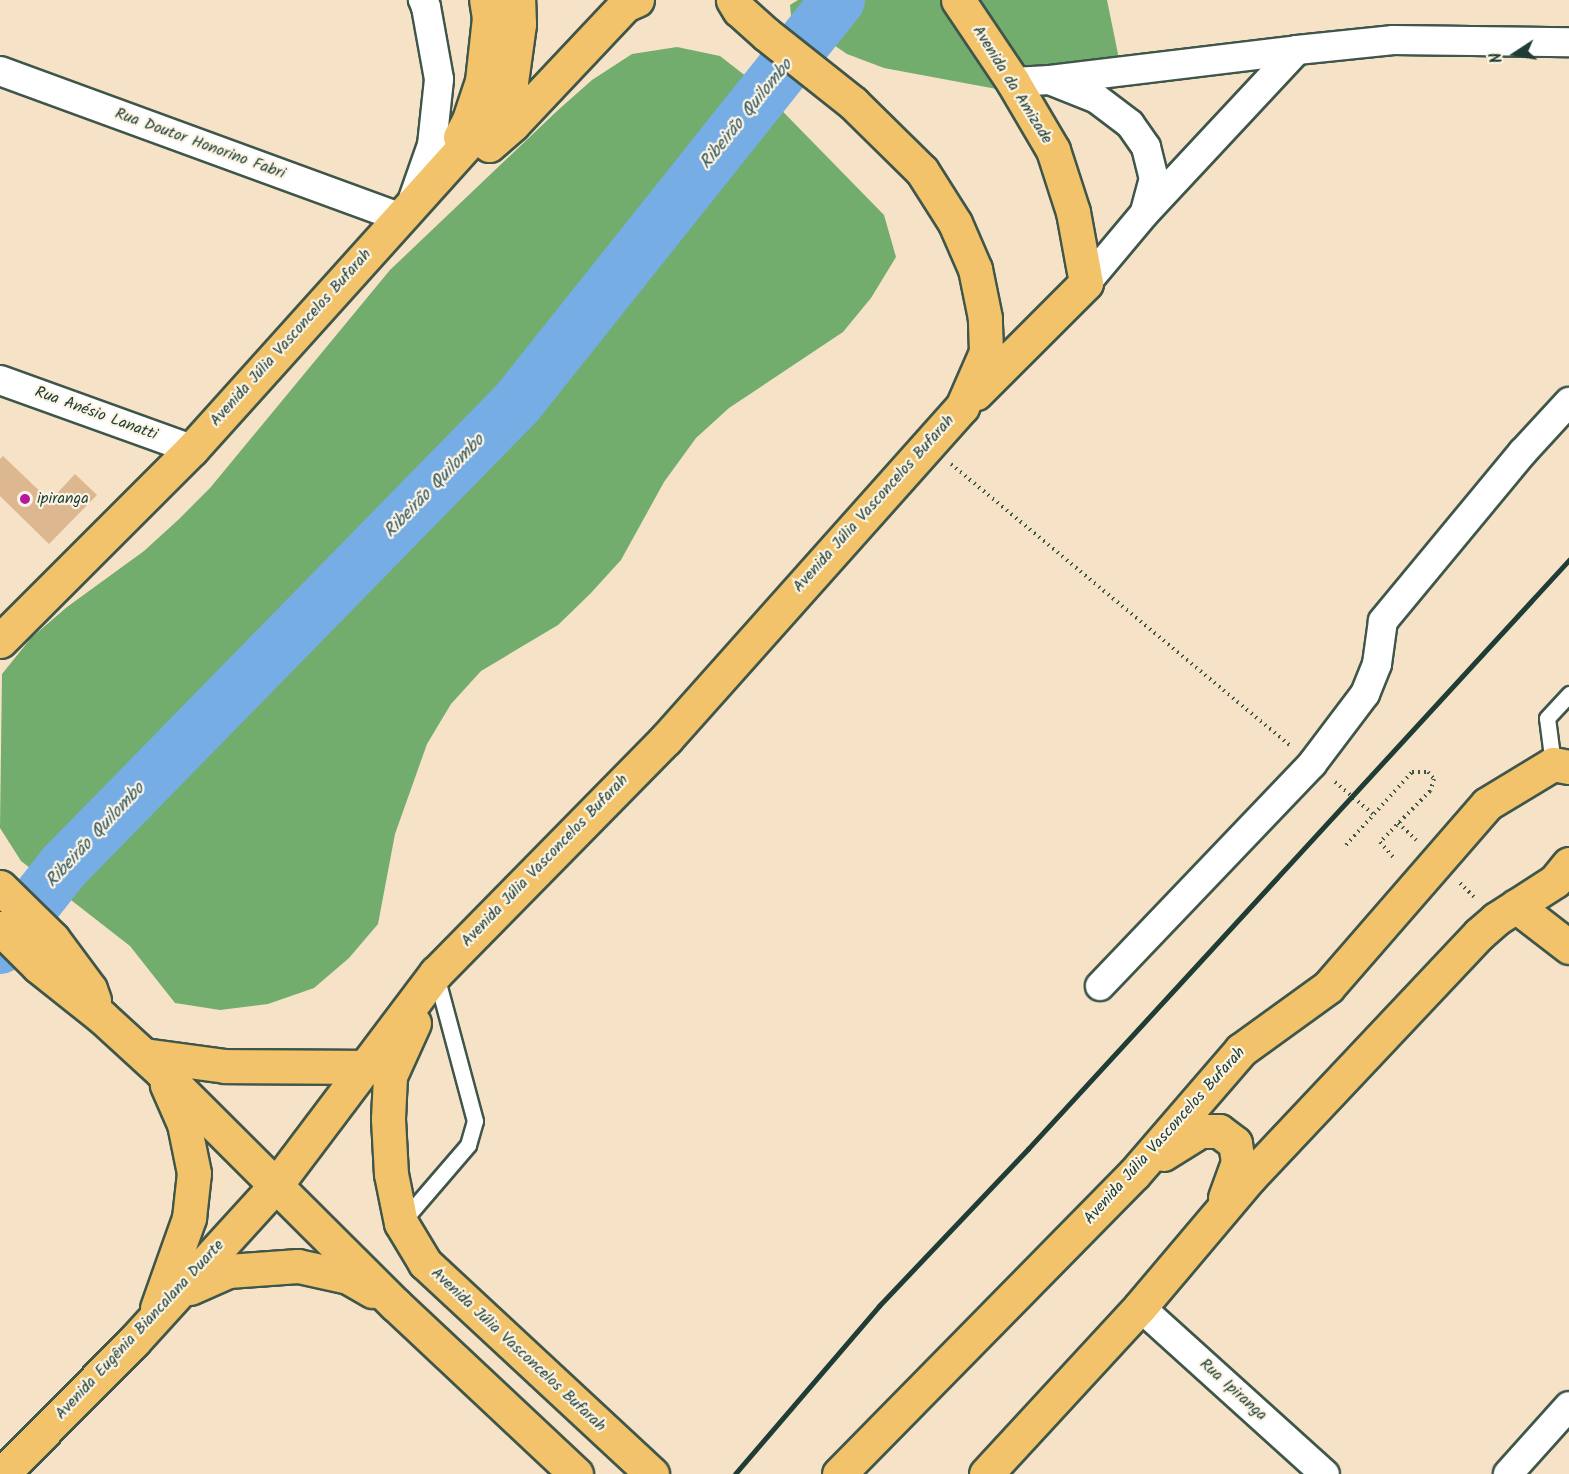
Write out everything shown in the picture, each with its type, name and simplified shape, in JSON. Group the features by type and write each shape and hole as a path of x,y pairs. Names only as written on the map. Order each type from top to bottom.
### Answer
{"main road":[{"path":"446,164 469,120 482,81 489,18 486,0"},
{"name":"Avenida Júlia Vasconcelos Bufarah","path":"0,641 192,449 446,164 498,109 510,82 519,24 518,0"},
{"path":"405,211 461,169 513,124 625,4 637,0"},
{"name":"Avenida da Amizade","path":"958,0 1013,82 1053,150 1073,212 1086,283"},
{"name":"Avenida Júlia Vasconcelos Bufarah","path":"276,1185 436,973 666,739 962,407 986,352 985,318 975,269 955,223 922,171 853,103 766,34 732,3"},
{"path":"962,407 1086,283"},
{"name":"Avenida Júlia Vasconcelos Bufarah","path":"838,1474 1134,1174 1241,1050 1328,987 1487,804 1561,766"},
{"path":"986,1474 1140,1307 1265,1160 1506,913 1555,881 1569,864"},
{"path":"0,887 45,952"},
{"path":"1506,913 1569,947"},
{"path":"0,928 45,952 90,989 102,1017 153,1064 396,1305 576,1474"},
{"name":"Avenida Júlia Vasconcelos Bufarah","path":"436,973 390,1076 388,1119 390,1174 401,1223 425,1263 652,1474"},
{"path":"153,1064 365,1067"},
{"path":"152,1321 189,1218 194,1173 184,1124 153,1064"},
{"path":"1134,1174 1200,1131 1219,1131 1235,1143 1238,1162 1217,1216"},
{"name":"Avenida Eugênia Biancalana Duarte","path":"2,1474 152,1321 276,1185"},
{"path":"177,1294 228,1271 298,1266 348,1278 396,1305"}],"street":[{"path":"405,211 432,145 439,80 423,0"},
{"path":"1013,82 1050,80 1393,40 1569,42"},
{"path":"1086,283 1144,214 1297,50"},
{"name":"Rua Doutor Honorino Fabri","path":"0,71 405,211"},
{"path":"1050,80 1097,99 1130,124 1146,147 1154,178 1144,214"},
{"name":"Rua Anésio Lanatti","path":"0,380 192,449"},
{"path":"1100,986 1312,764 1365,694 1377,664 1383,621 1516,461 1569,402"},
{"name":"Rua Ipiranga","path":"1140,1307 1325,1474"},
{"path":"1508,1474 1569,1406"}],"lane":[{"path":"1561,766 1547,718 1569,694"},
{"path":"401,1223 468,1145 475,1121 436,973"}],"path":[{"path":"928,444 1373,814"},
{"path":"1346,844 1412,772 1428,772 1434,779 1430,791 1380,842 1395,859"},
{"path":"1438,860 1506,913"}],"green space":[{"path":"798,0 1107,0 1118,54 1092,97 1039,97 884,68 847,54 791,16 790,5"},
{"path":"677,47 720,56 756,84 884,215 896,257 871,298 843,332 729,408 696,438 664,482 621,560 590,594 558,625 481,671 451,704 427,744 395,834 378,924 349,958 314,988 268,1004 220,1010 175,1003 130,946 21,861 0,828 2,674 31,638 67,607 144,551 210,488 390,270 557,111 592,80 632,54"}],"building":[{"name":"ipiranga","path":"3,456 50,501 75,474 97,495 49,544 0,496 0,459"}],"waterway":[{"name":"Ribeirão Quilombo","path":"0,947 64,866 517,403 838,0"}],"railway":[{"path":"735,1474 879,1306 1028,1149 1569,560"}],"place":[{"name":"ipiranga","path":"25,499"}]}
